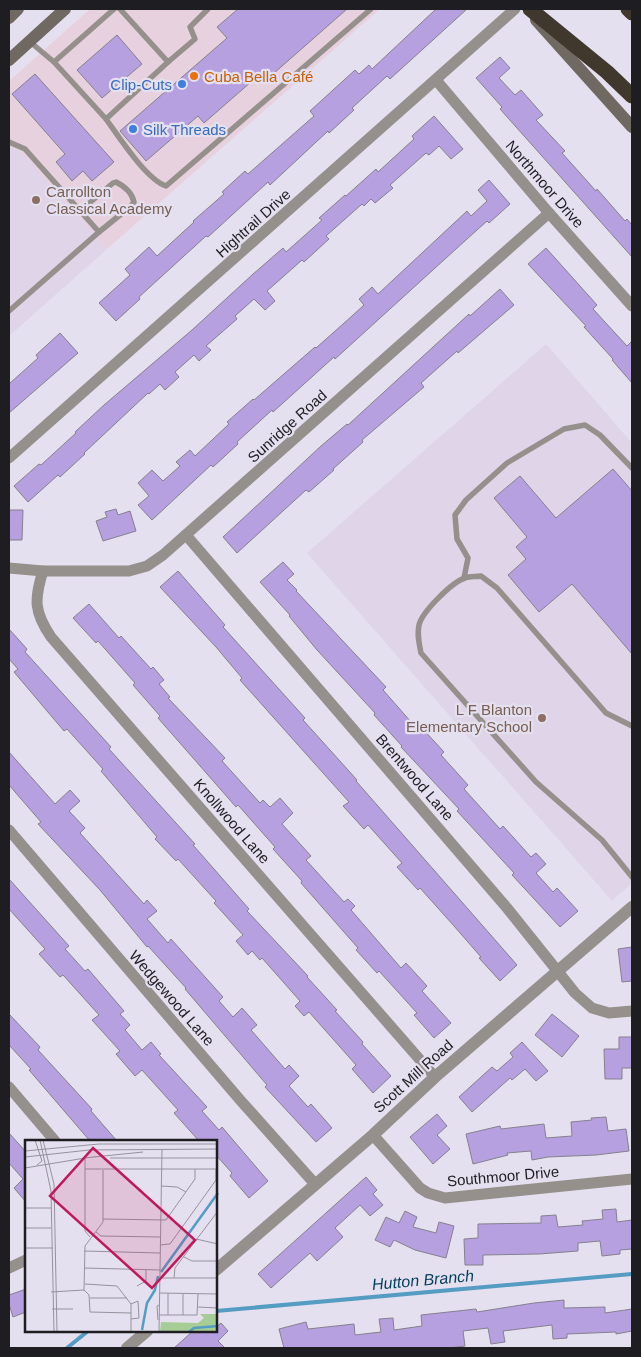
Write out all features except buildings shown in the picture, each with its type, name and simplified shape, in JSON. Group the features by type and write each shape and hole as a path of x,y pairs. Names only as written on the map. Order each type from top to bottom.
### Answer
{"highway":[{"path":"530,9 607,72 632,96"},
{"path":"628,9 632,13"}],"main road":[{"path":"9,18 18,9"},
{"path":"9,60 65,9"},
{"path":"526,9 632,126"}],"street":[{"name":"Hightrail Drive","path":"9,458 515,9"},
{"name":"Northmoor Drive","path":"436,80 549,213 632,306"},
{"name":"Sunridge Road","path":"9,568 43,571 129,571 147,566 164,556 549,213"},
{"name":"Brentwood Lane","path":"186,535 407,790 559,971 575,993 592,1008 609,1013 632,1011"},
{"name":"Knollwood Lane","path":"43,571 37,590 37,608 42,624 51,637 436,1077"},
{"name":"Wedgewood Lane","path":"9,830 234,1093 315,1184"},
{"name":"Scott Mill Road","path":"218,1268 373,1135 436,1077 632,907"},
{"path":"9,1087 53,1140"},
{"name":"Southmoor Drive","path":"373,1135 420,1188 428,1193 445,1198 632,1179"},
{"path":"9,1268 25,1260"},
{"path":"130,1347 146,1332"}],"lane":[{"path":"54,62 114,9"},
{"path":"120,9 168,62"},
{"path":"106,119 195,39 190,27 208,9"},
{"path":"30,41 54,62 106,119 135,158 157,183 166,186 371,9"},
{"path":"9,142 25,149 99,232"},
{"path":"9,311 131,206 134,202 133,197 123,186 116,182 80,211"},
{"path":"464,578 468,558 458,539 455,516 466,500 508,463 564,429 585,425 600,434 632,468"},
{"path":"632,726 606,714 496,588 481,576 464,578 428,607 419,623 417,637 421,653 536,782 602,840 632,878"}],"shaded area":[{"path":"90,9 380,9 107,249 20,151 9,147 9,81"},
{"name":"Carrollton Classical Academy","path":"9,147 20,151 107,249 9,336"},
{"name":"L F Blanton Elementary School","path":"546,344 632,443 632,883 612,901 307,553"}],"waterway":[{"name":"Hutton Branch","path":"218,1311 632,1274"},
{"name":"Hutton Branch","path":"67,1348 87,1332"}],"place":[{"name":"Cuba Bella Café","path":"194,76"},
{"name":"Clip-Cuts","path":"182,84"},
{"name":"Silk Threads","path":"133,129"},
{"name":"Carrollton Classical Academy","path":"36,200"},
{"name":"L F Blanton Elementary School","path":"542,718"}]}
